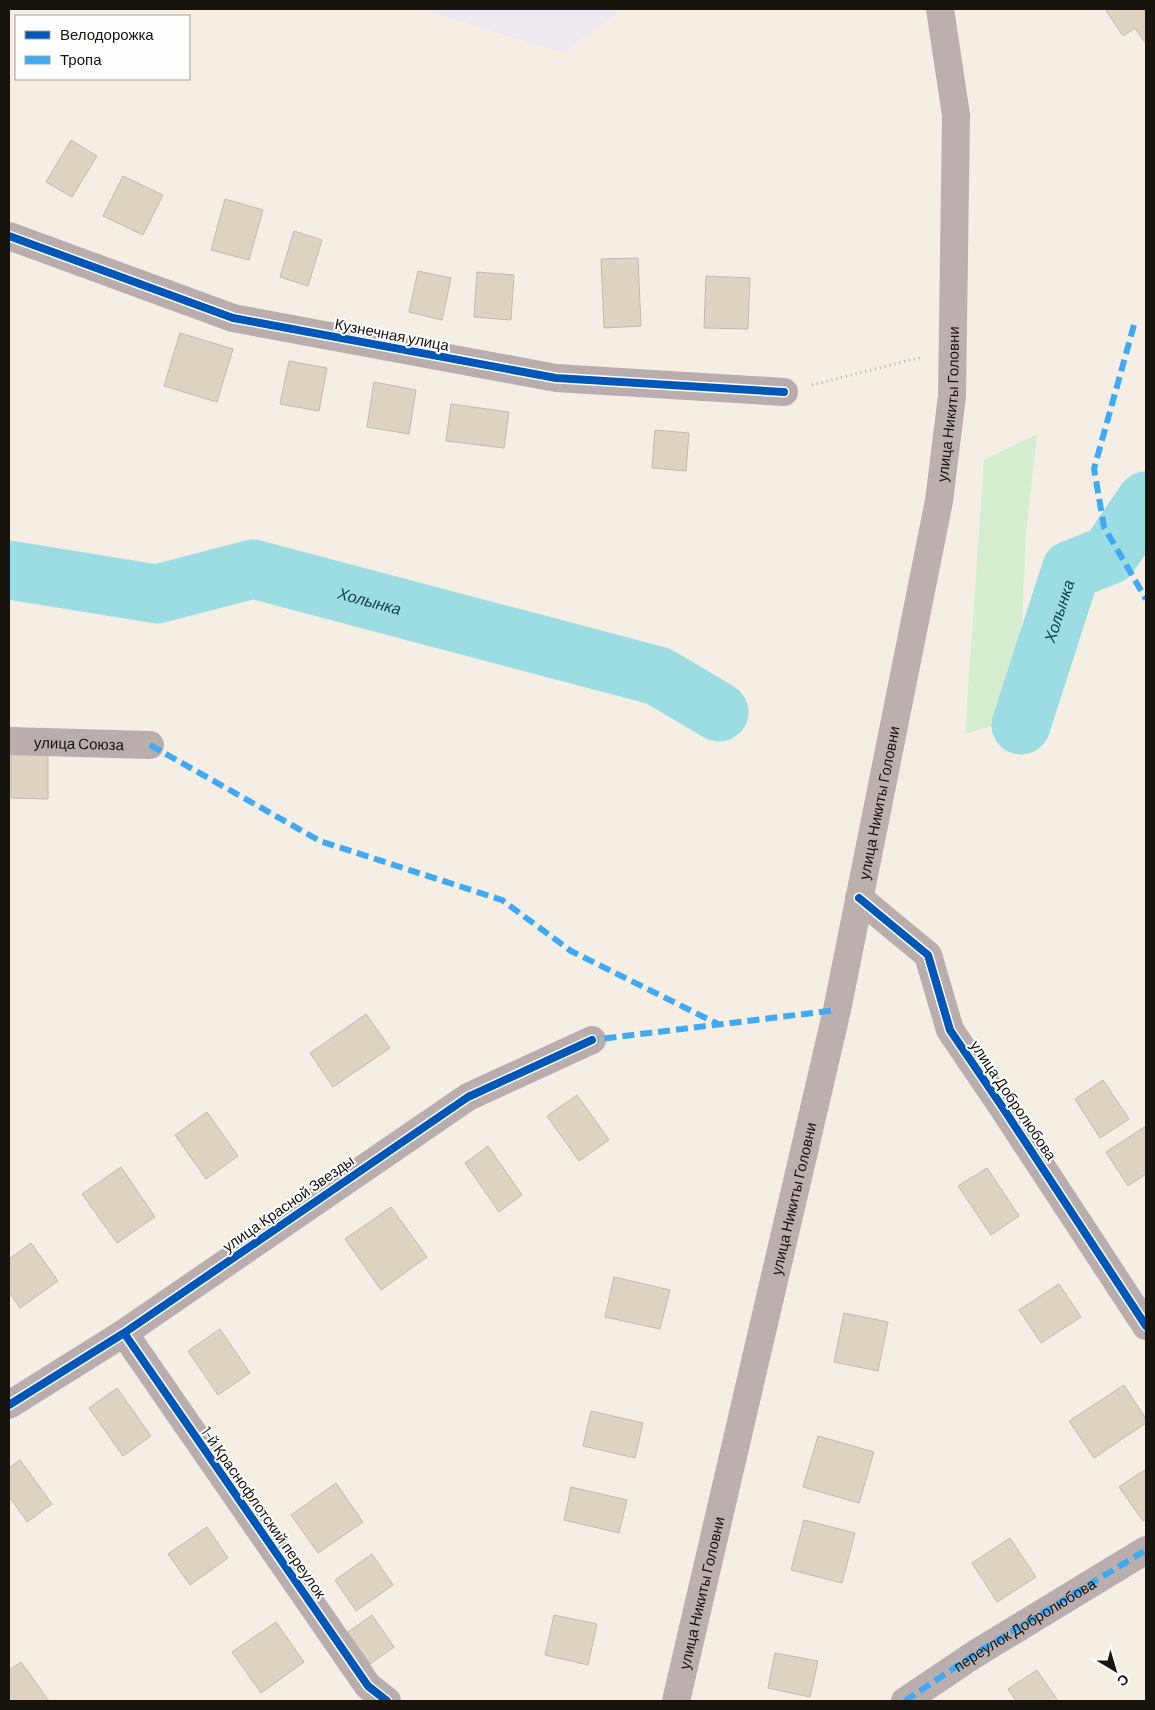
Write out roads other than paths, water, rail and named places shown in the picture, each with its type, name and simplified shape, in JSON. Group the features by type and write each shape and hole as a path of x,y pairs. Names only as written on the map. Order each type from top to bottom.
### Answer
{"main road":[{"name":"улица Никиты Головни","path":"676,1701 837,1010 939,501 952,396 956,116 940,9"}],"street":[{"name":"Кузнечная улица","path":"9,236 233,318 556,378 784,392"},
{"name":"улица Союза","path":"9,742 150,745"},
{"name":"улица Добролюбова","path":"859,898 928,955 950,1030 1004,1108 1146,1326"},
{"name":"улица Красной Звезды","path":"9,1405 124,1333 468,1096 592,1040"},
{"name":"1-й Краснофлотский переулок","path":"124,1333 368,1686 387,1701"},
{"name":"переулок Добролюбова","path":"905,1701 975,1654 1146,1550"}],"waterway":[{"name":"Холынка","path":"1021,725 1071,570 1109,555 1146,501"},
{"name":"Холынка","path":"9,570 157,594 253,569 658,676 719,712"}]}
